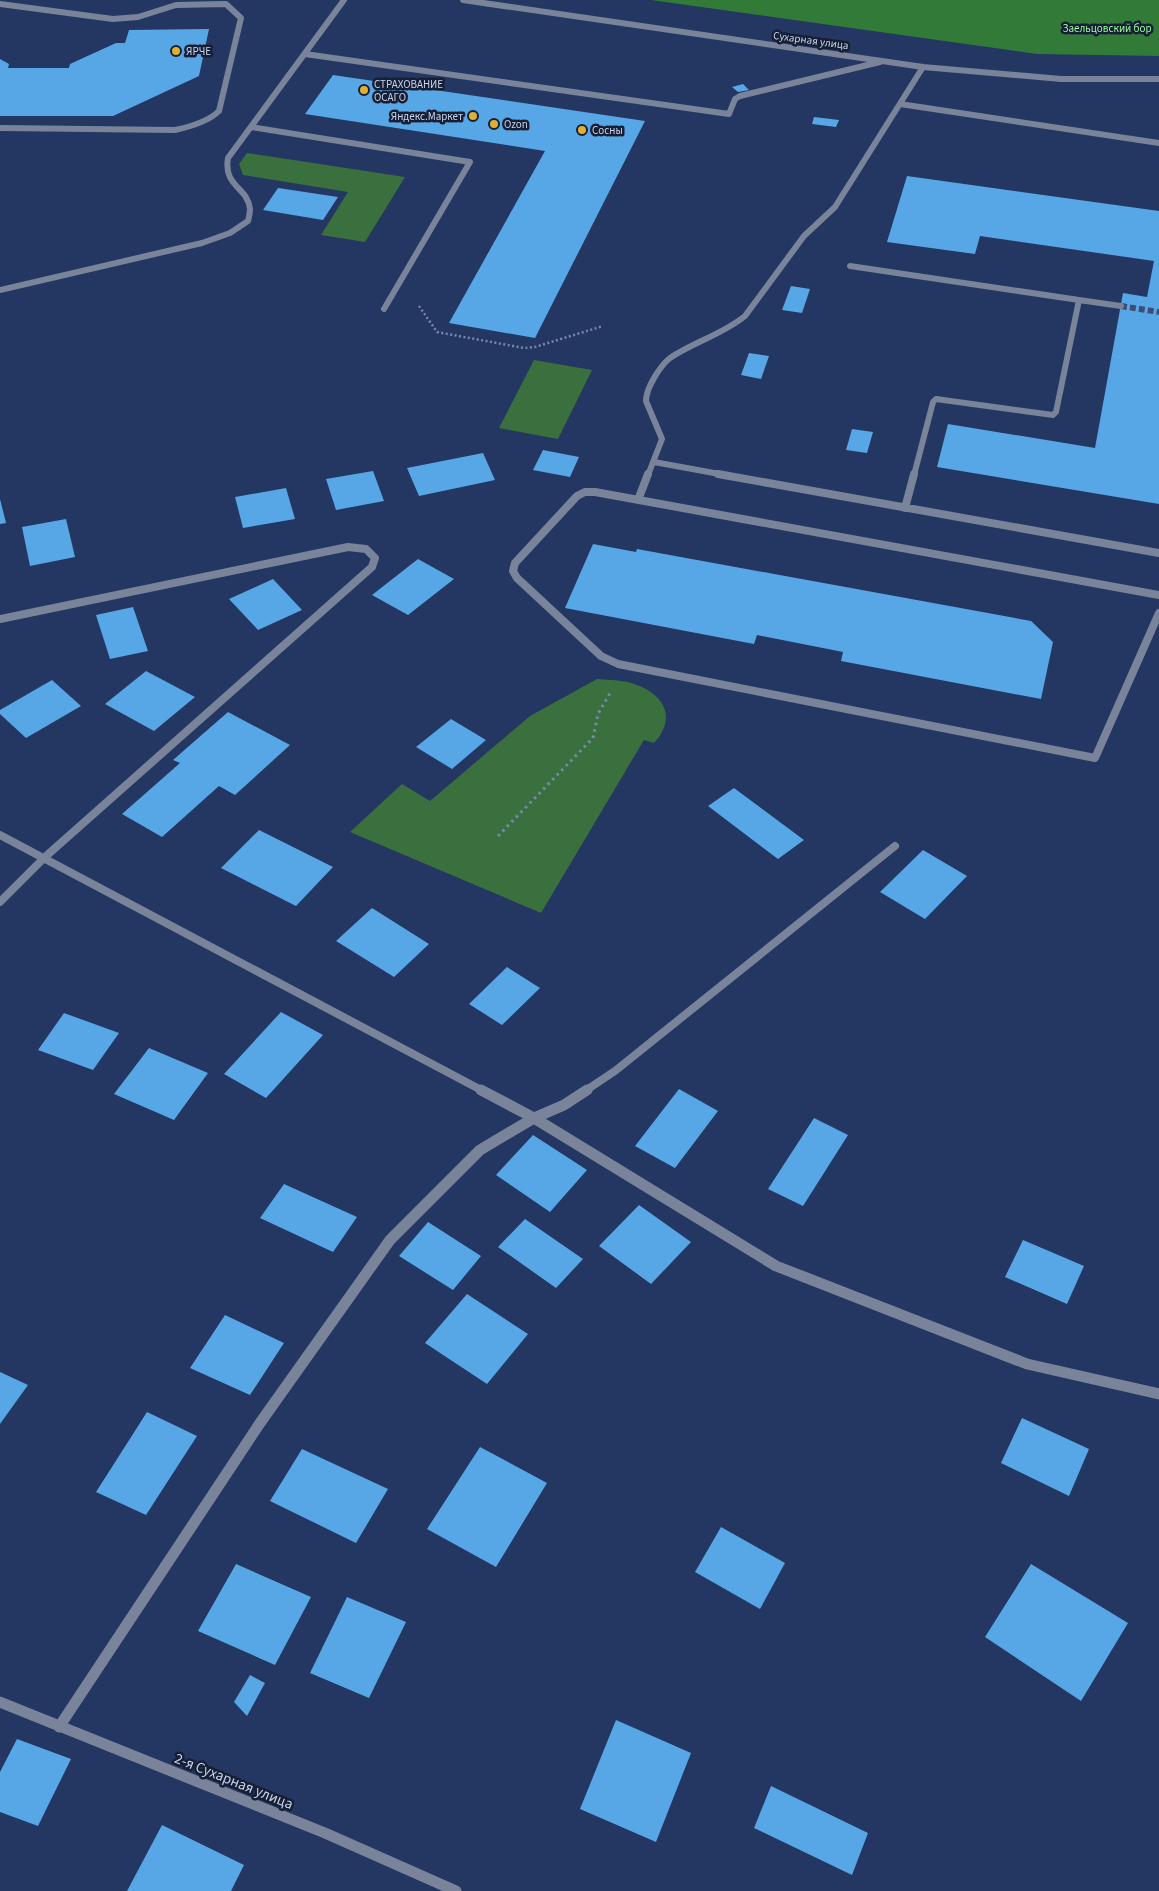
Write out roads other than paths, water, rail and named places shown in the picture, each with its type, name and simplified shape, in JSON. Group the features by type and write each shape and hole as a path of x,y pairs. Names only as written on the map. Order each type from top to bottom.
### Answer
{"street":[{"path":"0,4 113,20 138,17 176,5 226,4 234,0"},
{"path":"0,290 202,243 230,233 248,221 250,208 244,197 230,180 225,167 228,158 344,0"},
{"name":"Сухарная улица","path":"463,0 922,67 1061,79 1159,79"},
{"path":"0,128 175,130 188,127 215,115 218,111 241,20 239,15 226,4"},
{"path":"305,54 729,114 735,100 740,96 885,61"},
{"path":"638,500 662,439 662,434 645,405 645,394 665,364 676,355 741,320 804,236 835,207 922,67"},
{"path":"900,104 1159,142"},
{"path":"251,127 470,162 384,309"},
{"path":"850,266 1121,306"},
{"path":"905,508 933,402 936,399 1047,415 1056,412 1079,300"},
{"path":"654,462 1159,553"},
{"path":"1159,595 595,492 585,492 578,496 514,563 513,571 517,578 601,656 618,664 1095,758 1159,613"},
{"path":"0,619 348,547 366,548 375,558 372,566 45,858 0,902"},
{"path":"0,835 534,1118 776,1266 1027,1364 1159,1394"},
{"path":"59,1727 260,1423 390,1240 480,1150 534,1118 564,1105 615,1070 895,846"},
{"name":"2-я Сухарная улица","path":"0,1702 325,1833 456,1891"}],"tunnel":[{"path":"1121,306 1159,312"}],"place":[{"name":"ЯРЧЕ","path":"176,51"},
{"name":"СТРАХОВАНИЕ ОСАГО","path":"364,90"},
{"name":"Яндекс.Маркет","path":"473,116"},
{"name":"Ozon","path":"494,124"},
{"name":"Сосны","path":"582,130"}],"park label":[{"name":"Заельцовский бор","path":"1107,28"}]}
